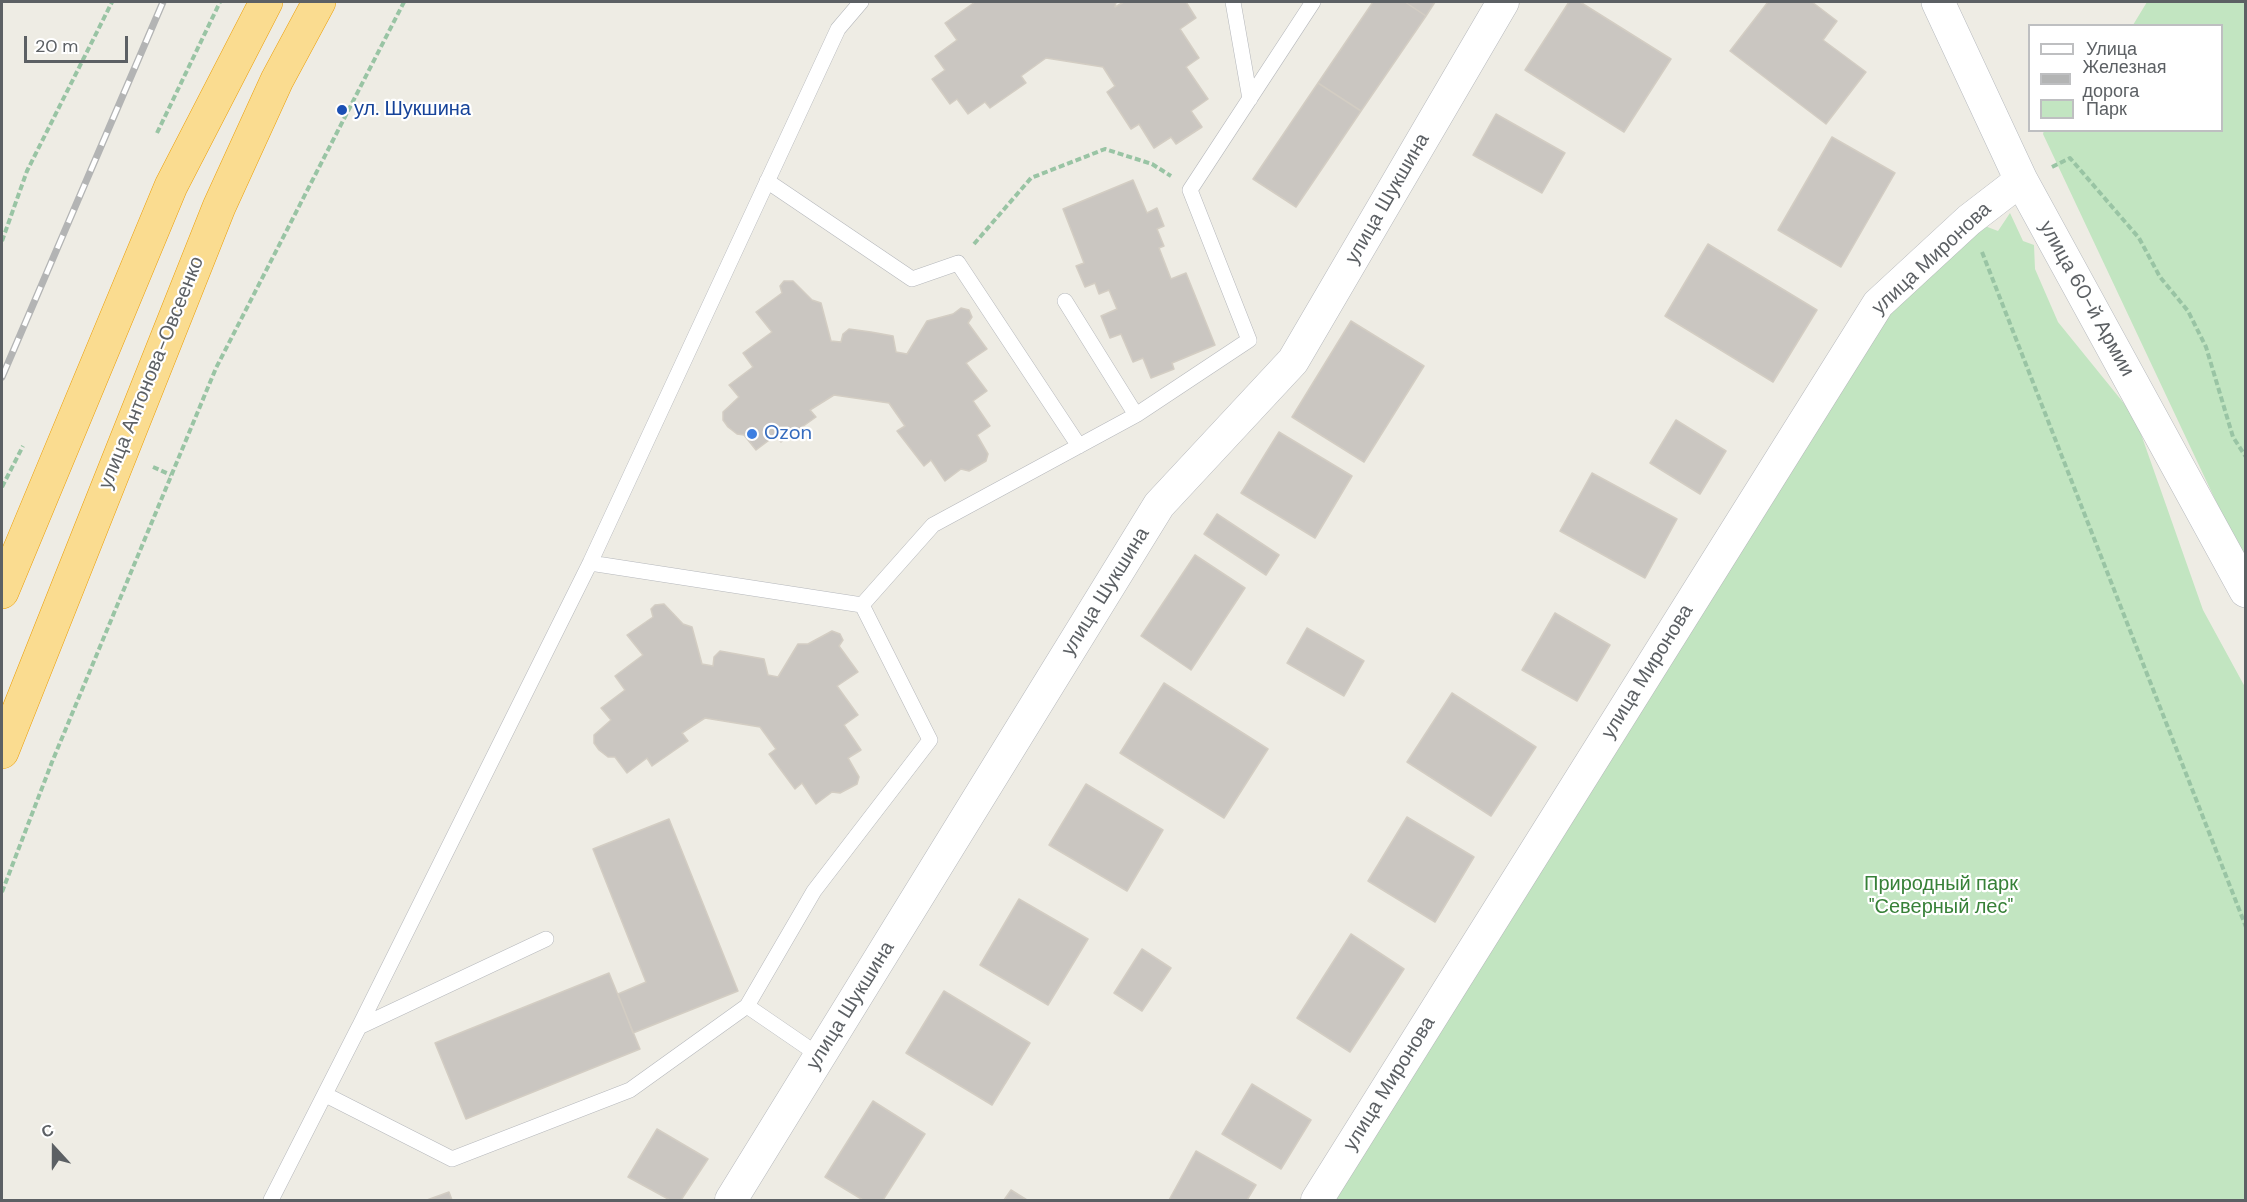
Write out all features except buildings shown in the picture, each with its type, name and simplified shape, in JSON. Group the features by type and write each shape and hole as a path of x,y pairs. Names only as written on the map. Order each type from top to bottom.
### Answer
{"highway":[{"path":"2,592 171,186 266,2"},
{"name":"улица Антонова-Овсеенко","path":"2,752 219,207 277,81 319,2"}],"street":[{"name":"улица Шукшина","path":"731,1200 1159,505 1293,361 1503,2"},
{"name":"улица 60-й Армии","path":"1938,2 2021,180 2246,591"},
{"name":"улица Миронова","path":"1317,1200 1878,304 1969,220 2021,180"}],"lane":[{"path":"271,1200 326,1095 590,563 838,29 861,2"},
{"path":"1233,2 1250,99"},
{"path":"862,605 933,525 1136,415 1249,340 1190,190 1313,2"},
{"path":"767,181 912,279 958,263 1079,446"},
{"path":"1065,301 1136,415"},
{"path":"590,563 862,605"},
{"path":"326,1095 452,1159 630,1090 747,1006 814,891 930,740 862,605"},
{"path":"359,1027 546,939"},
{"path":"747,1006 820,1056"}],"path":[{"path":"2,241 27,171 112,2"},
{"path":"2,892 52,762 216,368 404,2"},
{"path":"958,263 1031,177 1105,149 1152,164 1190,190"},
{"path":"2021,180 2070,158 2139,238 2160,277 2188,310 2202,338 2234,437 2246,457"},
{"path":"1969,220 2246,927"}],"green space":[{"path":"2147,2 2245,2 2245,563 2043,134 2044,132 2223,132 2223,24 2134,24"},
{"name":"Природный парк \"Северный лес\"","path":"2010,213 2023,241 2034,245 2035,269 2058,322 2135,417 2203,610 2245,687 2245,1200 1317,1200 1878,304 1969,220 1998,231"}],"railway":[{"path":"2,377 163,2"}],"place":[{"name":"ул. Шукшина","path":"342,110"},
{"name":"Ozon","path":"752,434"}]}
